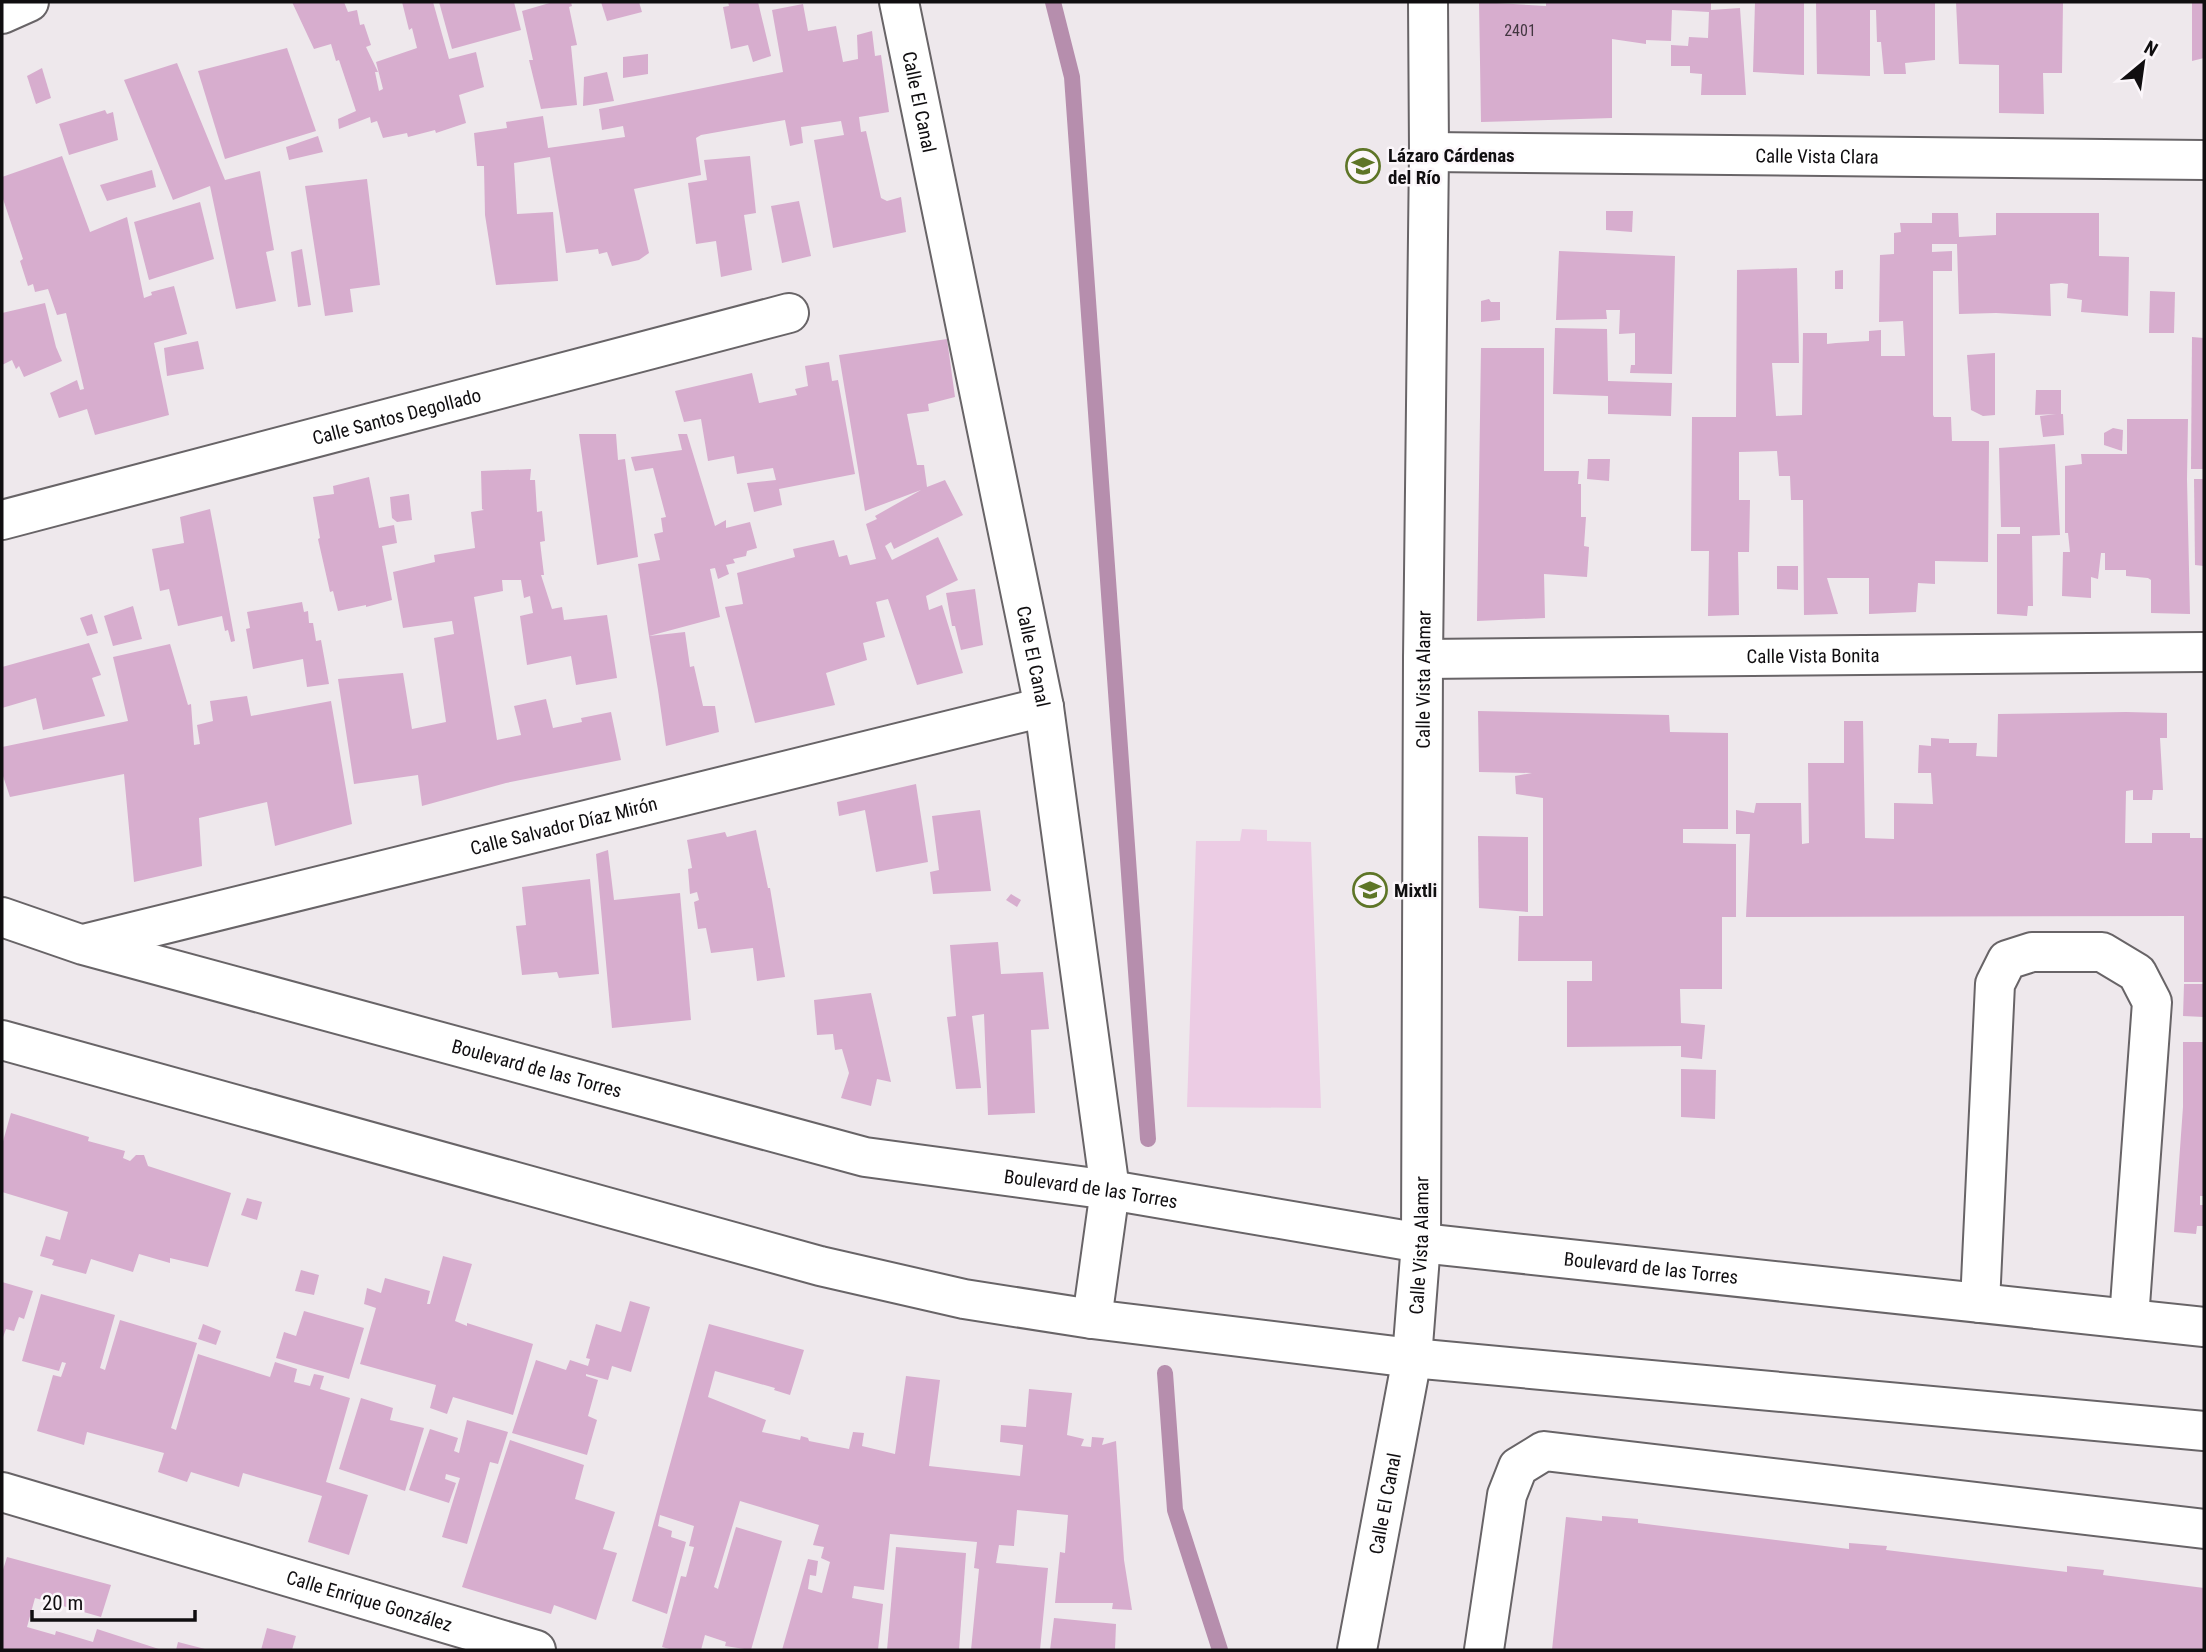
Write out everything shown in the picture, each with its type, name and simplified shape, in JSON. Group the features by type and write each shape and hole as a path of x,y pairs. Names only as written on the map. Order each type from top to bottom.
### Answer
{"street":[{"path":"2,15 29,2"},
{"name":"Calle El Canal","path":"899,2 1044,707 1110,1190 1092,1319"},
{"name":"Calle Vista Alamar","path":"1412,1358 1421,1243 1423,659 1429,152 1427,2"},
{"name":"Calle Vista Clara","path":"1429,152 2204,160"},
{"name":"Calle Santos Degollado","path":"2,520 789,313"},
{"name":"Calle Vista Bonita","path":"1423,659 2204,652"},
{"name":"Calle Salvador Díaz Mirón","path":"83,945 1044,707"},
{"name":"Boulevard de las Torres","path":"2,917 83,945 865,1157 1110,1190 1421,1243 2204,1327"},
{"path":"1980,1303 1995,984 2007,960 2032,952 2102,952 2137,973 2152,1002 2129,1319"},
{"path":"2,1040 820,1266 964,1299 1092,1319 1412,1358 2204,1431"},
{"name":"Calle El Canal","path":"1357,1650 1412,1358"},
{"path":"1484,1650 1507,1495 1518,1467 1544,1451 2204,1529"},
{"name":"Calle Enrique González","path":"2,1492 536,1650"}],"shaded area":[{"path":"1242,829 1267,830 1267,841 1311,842 1321,1108 1187,1107 1196,841 1240,841"}],"building":[{"path":"292,2 344,2 348,12 357,10 360,25 364,24 371,45 366,47 378,72 375,72 379,91 383,89 376,62 417,48 402,2 433,2 449,59 476,52 484,87 459,95 466,123 436,133 435,130 408,137 407,133 383,138 377,121 371,123 370,117 339,129 338,119 356,111 339,60 336,61 331,44 314,49"},
{"path":"439,2 514,2 521,30 452,49"},
{"path":"553,2 571,2 572,6 569,7 577,45 571,46 577,105 541,109 529,60 533,60 522,11"},
{"path":"601,2 639,2 642,12 607,21"},
{"path":"728,2 758,2 771,56 753,62 748,45 731,49 723,7 729,6"},
{"path":"1479,2 1546,6 1546,2 1711,2 1711,10 1740,8 1746,95 1701,95 1702,74 1690,73 1690,66 1671,66 1671,45 1688,46 1689,37 1708,38 1709,12 1672,10 1671,41 1646,40 1646,44 1612,39 1612,118 1481,122"},
{"path":"1755,2 1804,2 1804,75 1753,72"},
{"path":"1816,2 1935,2 1935,60 1905,63 1906,74 1884,74 1881,42 1877,42 1876,10 1870,10 1870,76 1817,74"},
{"path":"1956,2 2063,2 2062,73 2043,73 2044,114 1999,113 1999,65 1959,64"},
{"path":"2192,2 2204,2 2204,58 2192,61"},
{"path":"803,4 808,31 836,26 843,62 858,59 857,35 872,31 875,56 881,55 889,112 859,117 861,132 866,131 881,198 887,201 901,197 906,232 833,248 814,140 844,135 841,121 801,127 803,143 790,146 785,120 701,135 696,138 701,175 634,189 649,253 639,260 612,266 607,252 599,254 598,249 566,253 550,157 514,163 517,214 553,212 558,281 496,285 485,215 484,166 477,166 474,133 507,128 506,122 543,116 548,148 625,137 623,126 602,130 599,109 783,72 772,10"},
{"path":"287,48 316,131 225,159 198,71"},
{"path":"648,54 648,74 623,78 623,57"},
{"path":"177,63 225,180 260,171 274,250 266,252 276,301 236,309 210,186 173,200 124,80"},
{"path":"42,68 51,98 36,104 27,76"},
{"path":"607,72 614,101 583,106 584,77"},
{"path":"105,110 107,114 113,112 118,140 69,155 59,124"},
{"path":"318,136 323,152 289,160 286,147"},
{"path":"62,156 90,232 127,217 144,298 152,295 151,292 174,286 187,334 154,343 169,415 95,435 87,409 59,418 50,393 77,380 80,390 84,389 66,313 57,315 48,289 35,292 33,284 28,286 20,261 23,259 2,196 2,177"},
{"path":"750,156 756,213 744,215 752,270 721,277 716,241 696,244 688,183 707,180 704,160"},
{"path":"152,170 156,187 107,201 100,185"},
{"path":"367,179 380,285 350,289 353,312 325,316 305,186"},
{"path":"799,201 811,256 782,263 771,206"},
{"path":"200,202 214,259 149,280 134,222"},
{"path":"1606,211 1633,211 1632,232 1606,230"},
{"path":"1932,213 1958,213 1959,237 1996,235 1996,213 2099,213 2099,256 2129,257 2128,316 2081,312 2082,300 2067,298 2068,284 2062,283 2050,284 2051,316 1959,314 1957,244 1932,244 1932,252 1952,251 1952,271 1933,271 1933,415 1951,417 1952,441 1989,441 1988,562 1935,561 1935,584 1918,583 1916,612 1869,614 1869,578 1827,578 1838,614 1804,615 1803,500 1791,500 1790,476 1779,476 1777,451 1739,452 1739,500 1750,500 1749,552 1738,552 1739,615 1708,616 1709,551 1691,551 1692,417 1736,417 1737,270 1797,268 1799,363 1772,363 1776,416 1802,415 1803,333 1827,333 1827,344 1869,341 1869,331 1881,330 1881,356 1905,356 1903,321 1879,322 1880,255 1894,254 1894,233 1901,232 1900,223 1932,223"},
{"path":"302,249 311,305 298,307 291,252"},
{"path":"1559,251 1675,256 1672,374 1630,373 1631,365 1635,365 1635,333 1619,334 1620,310 1606,310 1607,319 1556,320"},
{"path":"1843,270 1843,289 1835,289 1835,271"},
{"path":"2150,291 2175,292 2174,333 2149,333"},
{"path":"1489,299 1491,302 1500,302 1500,320 1481,322 1481,301"},
{"path":"45,303 62,361 24,377 19,366 16,369 12,360 2,365 2,313"},
{"path":"1555,328 1607,329 1608,381 1672,383 1671,416 1608,414 1608,396 1553,394"},
{"path":"2192,337 2204,338 2204,469 2191,469"},
{"path":"947,339 955,397 928,404 929,411 907,414 917,465 924,465 927,487 945,480 963,515 894,549 891,542 885,546 892,560 938,537 958,580 926,596 929,610 942,605 963,673 917,685 888,599 876,602 885,637 863,643 867,660 826,673 835,705 755,723 725,607 743,604 737,573 795,557 793,549 834,540 839,557 847,555 850,565 876,559 866,524 921,490 865,511 839,355"},
{"path":"198,341 204,369 167,376 164,348"},
{"path":"1481,348 1544,348 1544,471 1579,471 1581,517 1586,517 1584,546 1589,547 1587,577 1544,574 1545,618 1477,621"},
{"path":"1995,353 1995,415 1983,416 1971,410 1967,355"},
{"path":"829,362 832,381 838,380 855,474 779,489 782,505 754,512 747,483 776,480 773,468 737,474 734,456 708,461 701,419 684,422 675,391 752,373 759,403 797,395 795,389 808,386 805,366"},
{"path":"2036,390 2061,390 2064,435 2043,437 2040,416 2056,414 2035,415"},
{"path":"2127,419 2188,419 2190,614 2151,613 2151,580 2126,576 2126,570 2105,570 2105,553 2101,553 2098,579 2091,577 2091,598 2062,596 2063,552 2070,552 2068,533 2065,533 2065,466 2082,464 2081,454 2127,454"},
{"path":"2113,428 2123,430 2122,451 2104,445 2104,433"},
{"path":"579,434 616,434 618,460 625,459 638,557 597,565"},
{"path":"678,434 687,434 715,526 726,520 726,528 750,522 757,548 747,551 746,556 733,559 735,563 726,565 729,574 718,579 715,568 710,569 720,617 649,636 638,564 660,560 654,534 663,532 661,518 666,517 653,468 635,471 631,457 682,450"},
{"path":"2055,444 2060,535 2032,536 2033,606 2028,606 2027,616 1997,614 1997,534 2020,534 2020,527 2001,527 1999,448"},
{"path":"1588,459 1610,459 1609,481 1587,479"},
{"path":"531,469 530,480 535,480 537,512 542,511 545,541 540,542 544,575 541,575 552,609 562,607 564,620 607,615 617,678 576,685 571,656 527,665 520,616 533,613 530,596 524,598 521,580 502,580 503,591 474,597 497,740 521,735 514,706 546,699 553,728 582,722 581,718 611,712 621,760 506,783 422,806 418,775 354,784 338,679 403,673 412,729 446,722 434,638 454,634 452,621 403,628 393,572 435,562 434,555 475,548 471,512 484,510 481,471"},
{"path":"369,477 379,528 394,525 397,543 382,546 392,600 338,611 333,591 330,592 318,539 320,538 313,497 334,494 333,486"},
{"path":"2194,479 2204,479 2204,566 2195,565"},
{"path":"409,494 412,520 397,522 392,518 390,497"},
{"path":"210,509 235,641 231,642 222,616 178,626 169,589 160,591 152,549 184,543 180,517"},
{"path":"1777,566 1798,566 1798,590 1777,589"},
{"path":"975,589 983,645 961,650 955,626 952,626 946,593"},
{"path":"302,602 304,612 308,611 309,623 313,623 316,641 321,640 329,684 307,687 303,659 253,669 246,629 250,628 247,612"},
{"path":"133,606 142,639 113,646 104,616"},
{"path":"92,614 98,633 87,636 80,618"},
{"path":"685,632 690,667 694,666 703,706 715,706 719,732 666,746 649,636"},
{"path":"89,643 101,675 92,678 105,716 43,730 36,698 2,708 2,667"},
{"path":"170,644 188,705 191,704 194,745 200,744 197,725 213,721 210,701 247,696 251,716 331,701 352,824 275,846 267,802 199,818 202,866 134,882 124,774 10,797 2,773 2,747 128,721 113,657"},
{"path":"1478,711 1669,715 1670,732 1728,733 1728,829 1683,829 1683,843 1736,844 1736,917 1722,917 1722,989 1680,989 1681,1023 1705,1025 1702,1059 1681,1057 1681,1046 1567,1047 1567,981 1592,981 1592,961 1518,961 1519,916 1543,916 1543,798 1516,794 1515,776 1532,773 1479,772"},
{"path":"2167,713 2167,738 2160,738 2163,790 2153,790 2152,800 2133,800 2133,790 2126,791 2125,843 2152,843 2152,833 2190,833 2190,838 2204,838 2204,982 2184,982 2184,916 1746,917 1750,834 1736,834 1736,810 1754,813 1756,803 1801,803 1802,844 1809,843 1808,763 1844,763 1844,721 1863,721 1865,838 1894,839 1894,803 1933,804 1931,773 1918,773 1919,745 1931,746 1931,738 1949,739 1949,743 1977,743 1976,756 1997,757 1998,714"},
{"path":"916,784 928,862 876,872 865,810 839,816 837,802"},
{"path":"980,810 991,891 933,894 930,872 939,870 932,816"},
{"path":"756,830 770,888 785,977 757,981 753,948 711,953 706,928 698,929 694,902 699,900 697,892 690,894 688,869 692,868 687,840 725,832 727,837"},
{"path":"1478,836 1528,837 1528,912 1479,908"},
{"path":"608,850 614,900 680,893 691,1020 612,1028 596,854"},
{"path":"590,879 599,974 559,978 557,972 522,975 516,926 526,925 522,887"},
{"path":"1011,894 1021,900 1017,907 1006,900"},
{"path":"998,942 1001,974 1043,972 1049,1029 1031,1030 1035,1113 988,1115 984,1014 972,1016 981,1088 956,1089 947,1017 956,1016 950,945"},
{"path":"2184,984 2204,984 2204,1017 2183,1016"},
{"path":"871,993 891,1082 877,1079 871,1106 841,1098 849,1073 842,1049 835,1050 833,1034 817,1035 814,1000"},
{"path":"2183,1042 2204,1042 2204,1196 2200,1196 2200,1205 2204,1205 2204,1226 2197,1226 2196,1234 2174,1232 2183,1107"},
{"path":"1681,1069 1716,1070 1715,1119 1681,1117"},
{"path":"11,1113 89,1137 88,1141 125,1151 123,1158 130,1161 136,1155 144,1155 148,1166 231,1193 208,1267 170,1258 170,1263 139,1254 133,1272 91,1259 86,1274 52,1265 54,1260 40,1256 46,1236 60,1240 68,1212 2,1192 2,1145"},
{"path":"247,1198 262,1202 257,1220 241,1215"},
{"path":"443,1256 472,1264 455,1321 533,1344 513,1415 453,1397 447,1414 430,1408 436,1385 360,1364 376,1308 364,1304 367,1288 381,1293 385,1278 430,1291 427,1304 430,1304"},
{"path":"301,1270 319,1275 314,1295 295,1291"},
{"path":"2,1282 33,1291 24,1319 19,1317 14,1331 6,1329 2,1340"},
{"path":"41,1294 115,1315 100,1368 105,1370 120,1320 197,1343 171,1428 176,1430 198,1354 270,1377 275,1362 297,1369 294,1382 310,1386 314,1374 324,1376 320,1389 350,1398 326,1482 368,1495 349,1555 308,1542 322,1496 243,1473 239,1487 191,1472 187,1482 158,1472 164,1453 87,1432 84,1445 37,1431 53,1375 61,1377 66,1363 62,1362 59,1371 22,1361"},
{"path":"630,1301 650,1307 631,1372 612,1366 608,1380 586,1374 598,1380 588,1416 597,1420 587,1455 512,1433 536,1360 566,1370 570,1360 588,1366 590,1359 586,1358 596,1324 621,1332"},
{"path":"304,1311 364,1328 349,1379 276,1358 284,1332 296,1336"},
{"path":"203,1324 221,1331 216,1345 198,1339"},
{"path":"709,1324 804,1350 790,1395 715,1371 708,1397 766,1420 762,1432 800,1440 801,1436 809,1441 849,1449 853,1432 864,1433 862,1446 895,1454 906,1376 940,1380 929,1466 1020,1476 1023,1445 1000,1442 1001,1425 1026,1427 1029,1389 1072,1393 1067,1435 1084,1439 1081,1446 1091,1447 1092,1437 1104,1438 1102,1445 1116,1441 1124,1560 1132,1610 1112,1609 1113,1603 1055,1603 1060,1552 1065,1553 1068,1515 1017,1510 1014,1546 999,1545 996,1563 1048,1568 1040,1650 971,1650 979,1569 974,1568 977,1542 890,1534 884,1590 854,1586 852,1598 883,1604 878,1650 782,1650 808,1559 818,1561 816,1576 810,1575 808,1589 822,1593 830,1562 821,1558 824,1547 813,1545 819,1525 740,1501 714,1587 718,1589 736,1527 782,1541 751,1650 725,1646 726,1642 705,1635 701,1650 673,1650 662,1647 681,1576 686,1577 694,1547 689,1546 694,1526 660,1515 658,1526 672,1531 671,1537 686,1542 667,1614 632,1601"},
{"path":"361,1398 393,1408 390,1420 424,1428 405,1491 339,1469"},
{"path":"467,1420 508,1432 498,1464 490,1462 467,1544 442,1537 460,1478 446,1474 445,1479 456,1483 449,1503 409,1490 430,1429 458,1438 454,1451 459,1453"},
{"path":"510,1440 584,1465 575,1499 615,1512 603,1549 617,1553 596,1620 554,1605 551,1614 462,1587"},
{"path":"1602,1516 1638,1519 1638,1523 1849,1549 1849,1543 1887,1546 1886,1550 2067,1572 2067,1566 2104,1570 2103,1575 2204,1588 2204,1650 1552,1650 1566,1517 1602,1521"},
{"path":"896,1547 966,1553 959,1650 887,1650"},
{"path":"7,1557 111,1585 101,1617 35,1598 27,1627 55,1635 56,1631 93,1642 97,1629 162,1650 2,1650 2,1573"},
{"path":"1054,1618 1116,1624 1115,1650 1050,1650"},
{"path":"267,1628 296,1636 292,1650 261,1650"},
{"path":"178,1642 205,1649 205,1650 176,1650"}],"waterway":[{"path":"1053,2 1072,77 1148,1139"},
{"path":"1165,1373 1175,1510 1220,1650"}],"place":[{"name":"Lázaro Cárdenas del Río","path":"1363,166"},
{"name":"Mixtli","path":"1370,890"}]}
